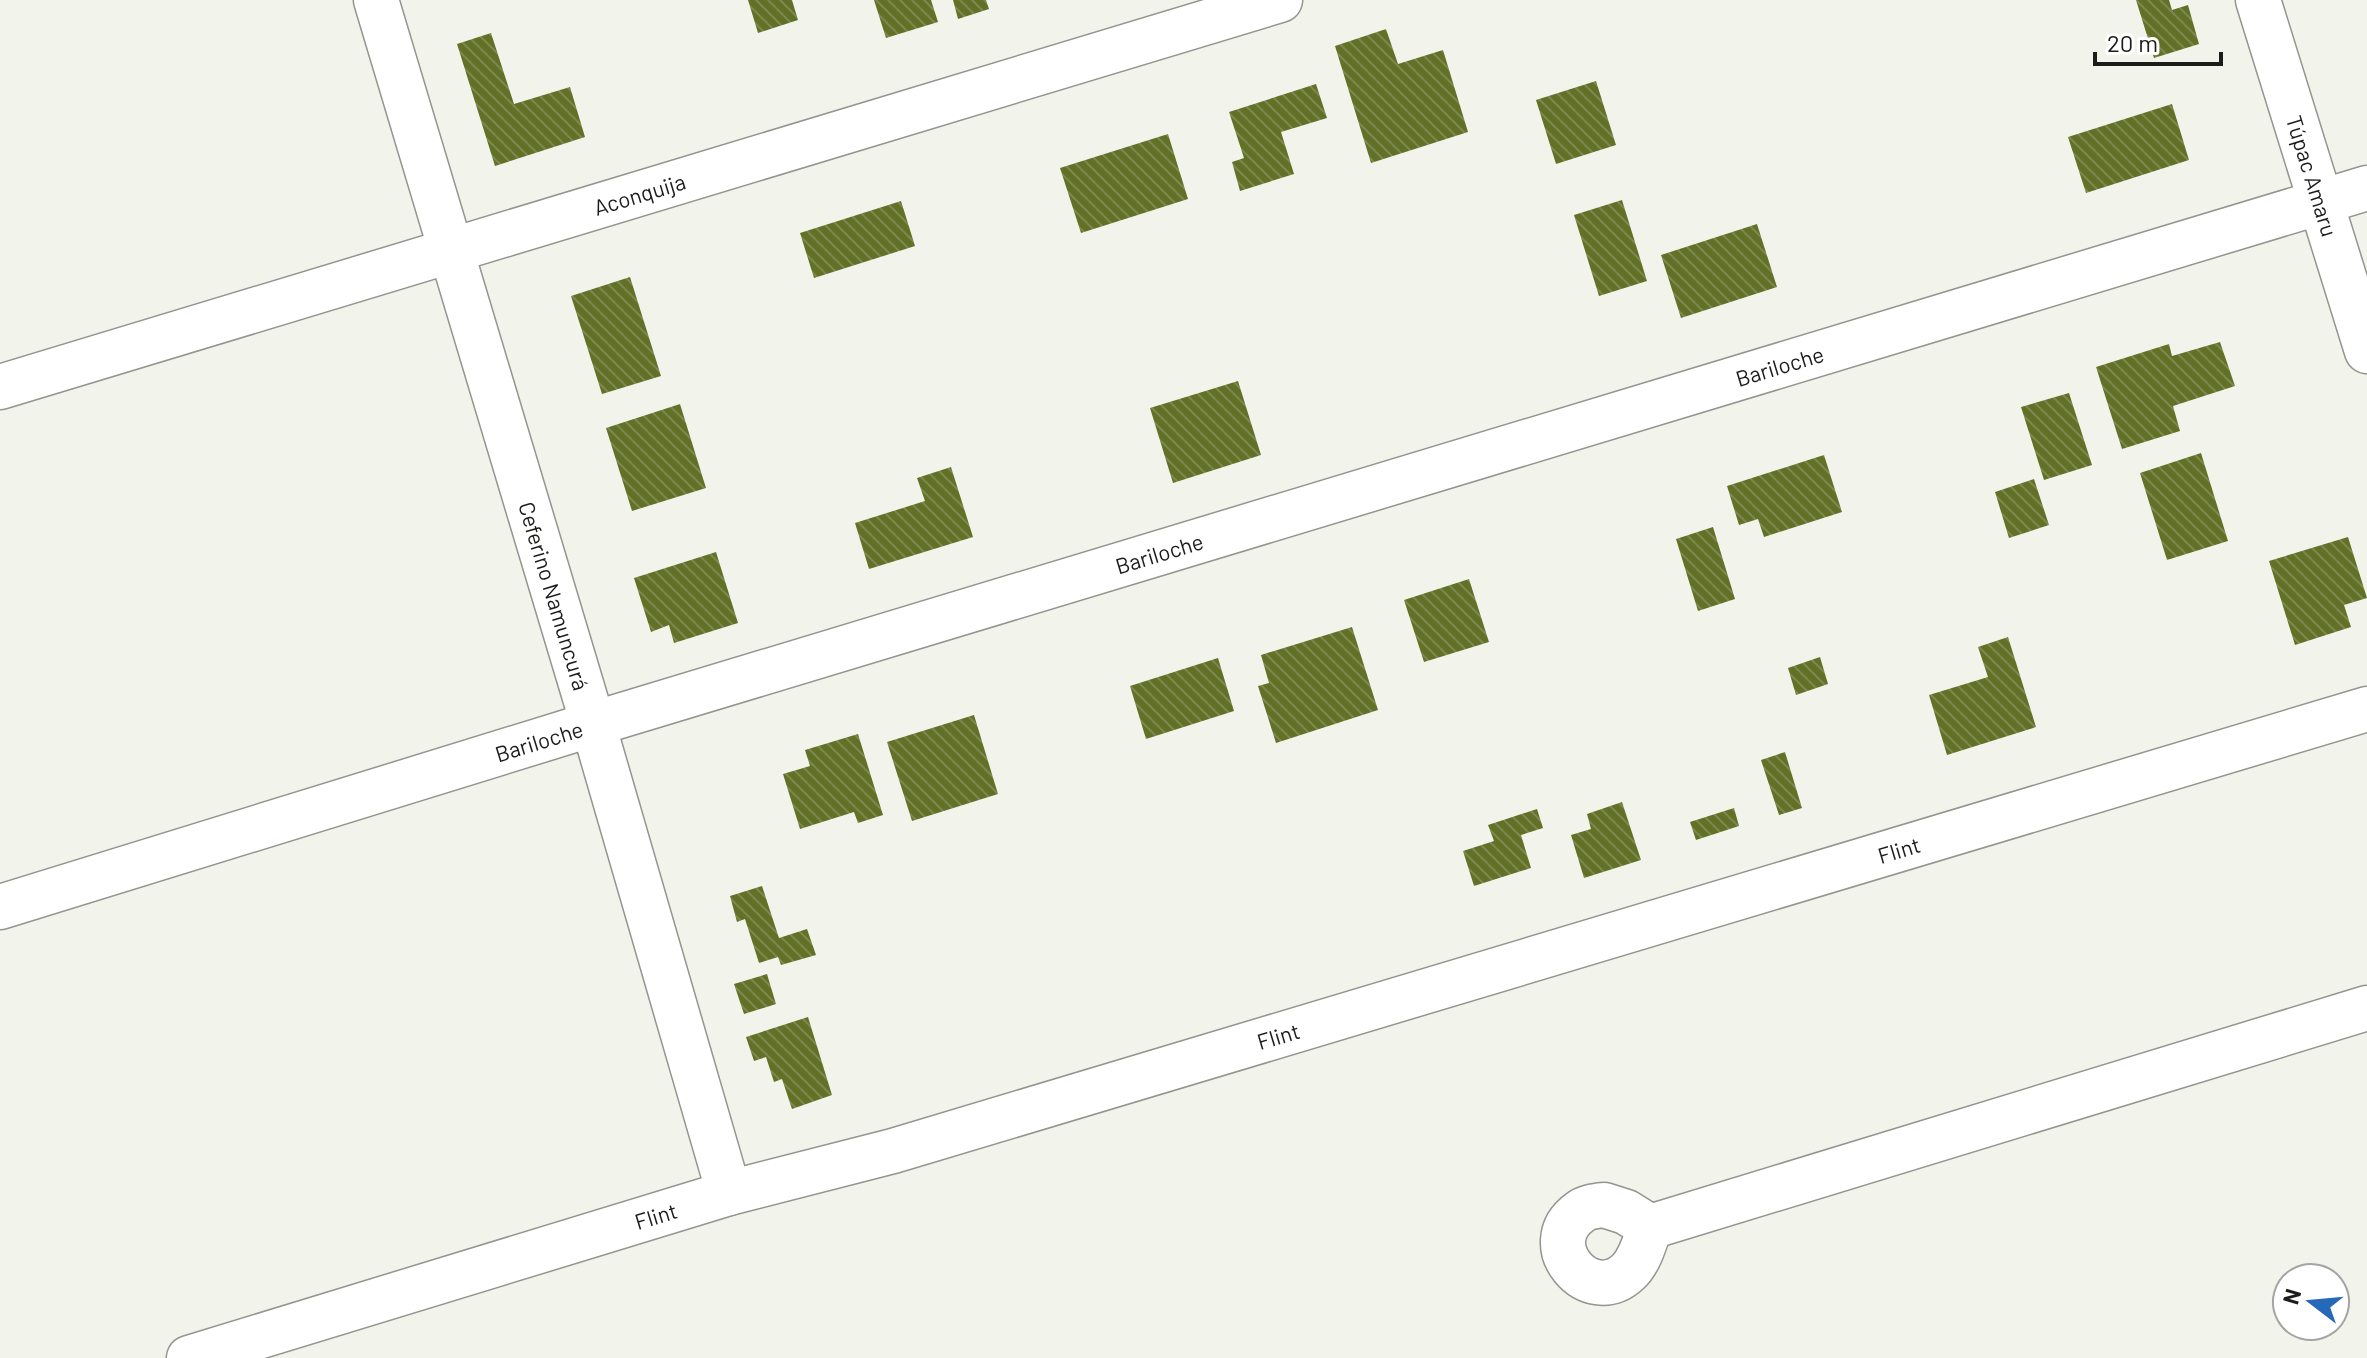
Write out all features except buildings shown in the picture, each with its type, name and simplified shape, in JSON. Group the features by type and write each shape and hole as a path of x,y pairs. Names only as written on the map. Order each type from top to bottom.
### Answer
{"street":[{"name":"Ceferino Namuncurá","path":"376,0 593,724 729,1193"},
{"name":"Aconquija","path":"0,387 1280,0"},
{"name":"Túpac Amaru","path":"2258,0 2367,351"},
{"name":"Bariloche","path":"0,907 593,724 2367,188"},
{"name":"Flint","path":"189,1358 729,1193 909,1147 2367,709"},
{"path":"1650,1227 2367,1008"}]}
